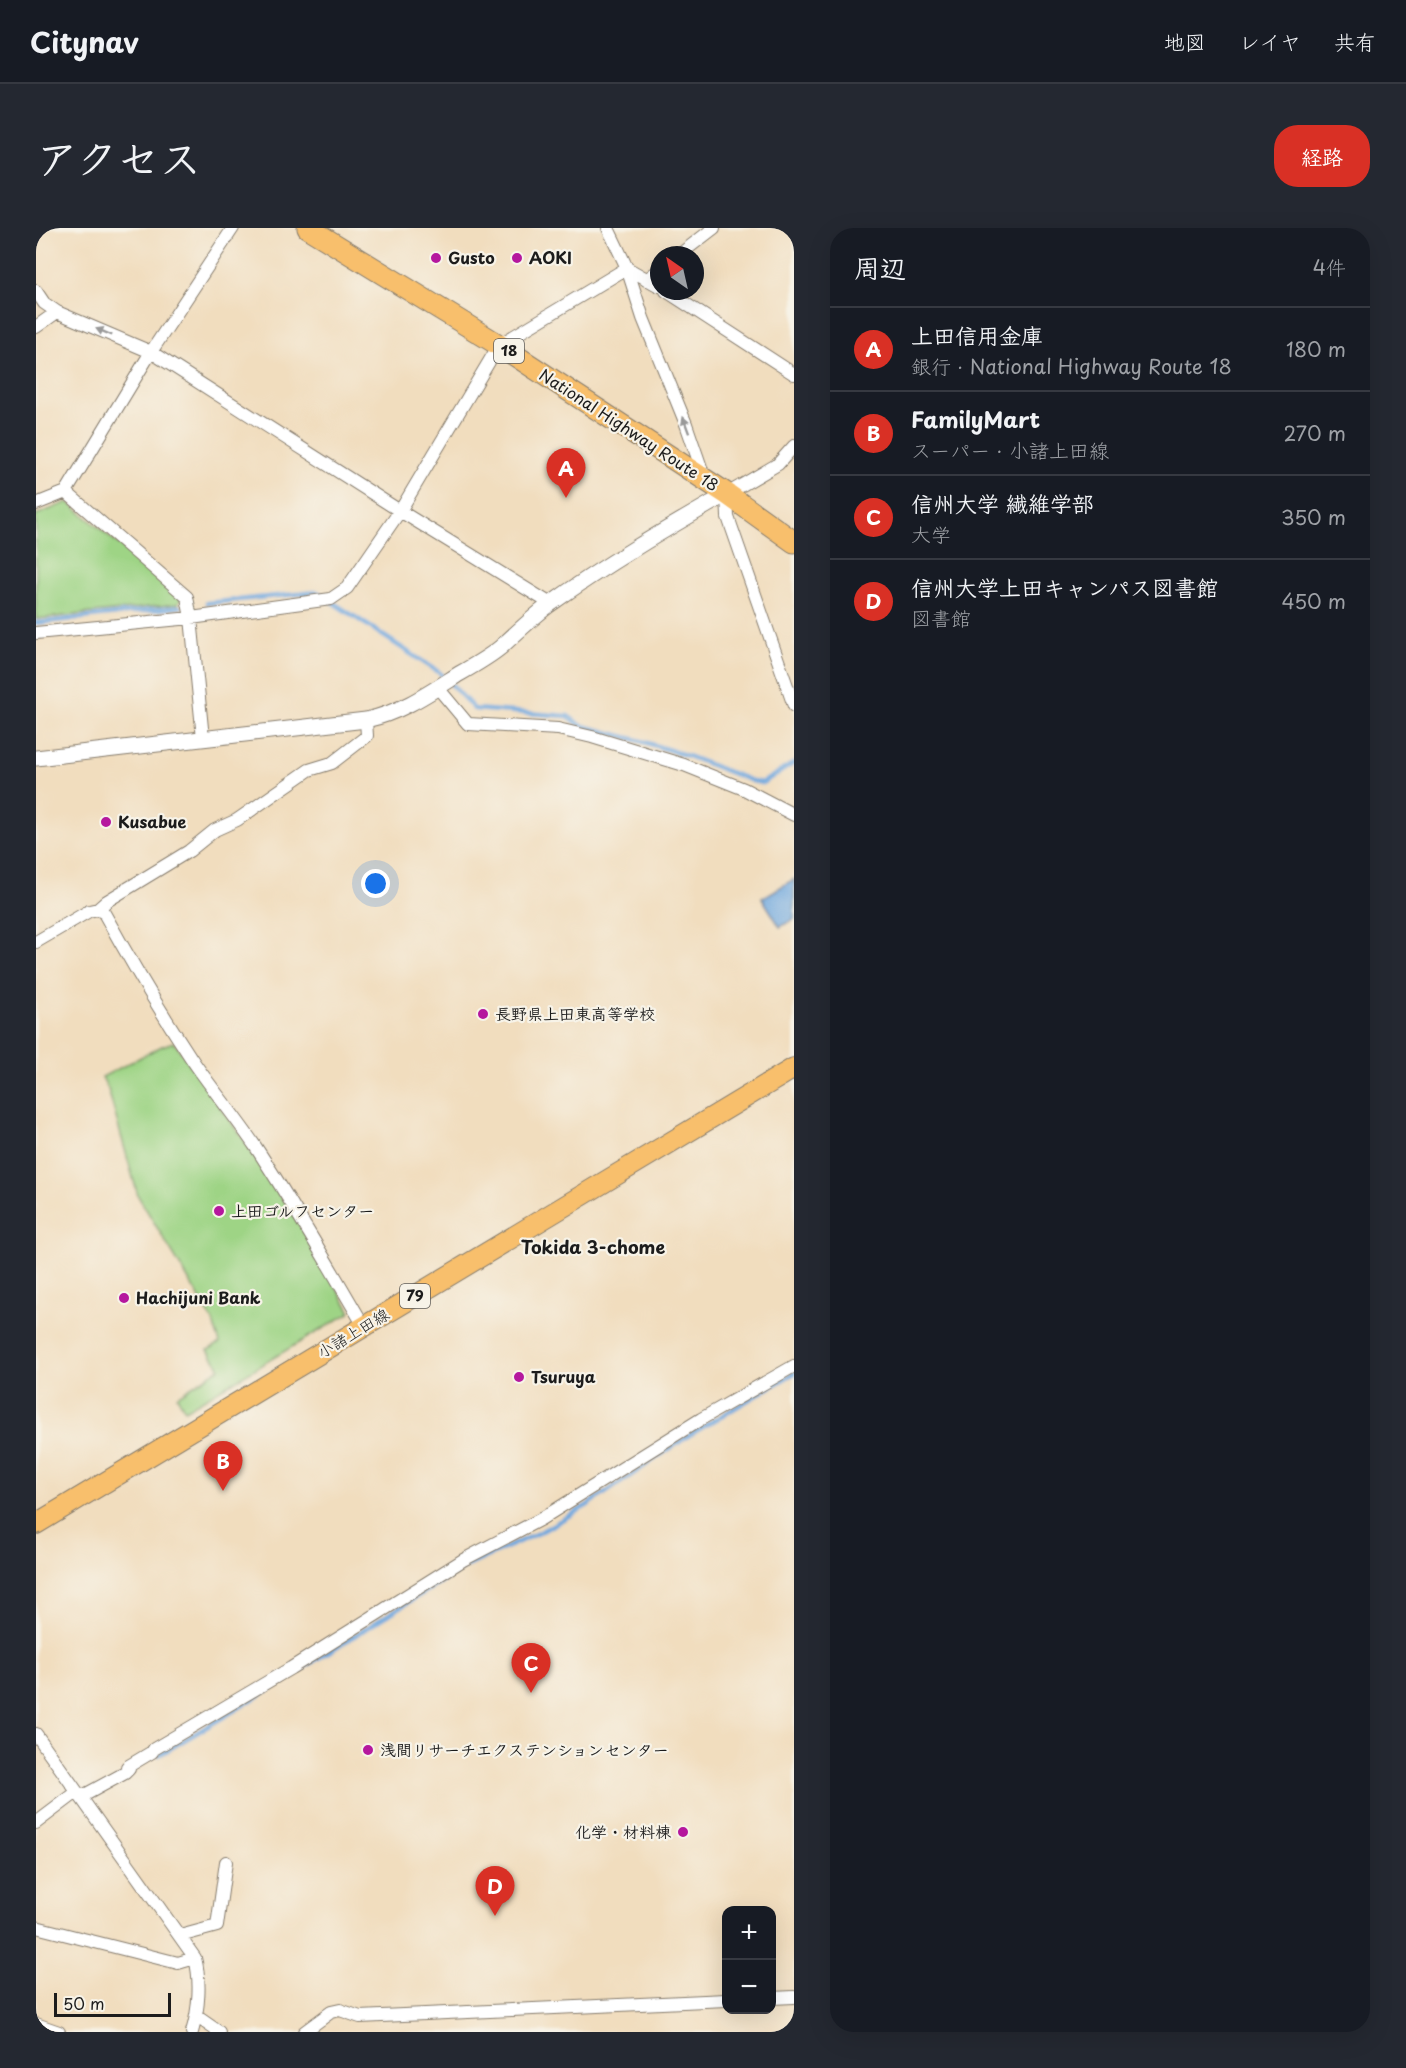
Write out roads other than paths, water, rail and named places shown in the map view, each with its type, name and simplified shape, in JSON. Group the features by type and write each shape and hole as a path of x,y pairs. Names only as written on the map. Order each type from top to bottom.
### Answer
{"highway":[{"name":"National Highway Route 18","path":"308,228 499,345 727,494 794,542"}],"main road":[{"name":"小諸上田線","path":"36,1524 794,1068"}],"street":[{"path":"36,504 66,492 152,352 233,228"},
{"path":"608,228 627,268 643,318 686,424 705,480"},
{"path":"691,246 714,228"},
{"path":"36,633 191,618 331,599 347,588 400,511 499,345 627,268"},
{"path":"627,268 650,282"},
{"path":"646,280 650,277"},
{"path":"36,291 44,303 57,312 152,352 400,511 551,604"},
{"path":"680,300 794,374"},
{"path":"36,327 57,312"},
{"path":"36,758 366,720 388,715 445,684 501,647 532,617 636,547 778,464 794,446"},
{"path":"66,492 187,597 203,738"},
{"path":"727,494 728,517 794,706"},
{"path":"445,684 468,724 558,729 623,746 684,765 744,789 794,815"},
{"path":"36,942 89,911 98,909 107,901 189,851 215,830 237,820 309,770 332,763 367,736 366,720"},
{"path":"98,909 104,913 126,954 190,1056 232,1111 305,1224 364,1326"},
{"path":"36,1823 79,1795 125,1773 129,1769 127,1767 154,1749 291,1668 463,1560 541,1519 701,1419 794,1366"},
{"path":"36,1734 195,1958 199,1973 196,2016 192,2032"},
{"path":"180,1936 217,1926 226,1862"},
{"path":"36,1927 178,1963 195,1958"},
{"path":"776,1998 794,1997"},
{"path":"304,2032 331,2012 340,2010 360,2017 722,2000"},
{"path":"196,2016 219,2032"},
{"path":"36,2024 59,2032"}],"water":[{"path":"794,879 794,919 780,927 762,898"}],"waterway":[{"path":"207,603 317,592 445,678"},
{"path":"36,623 180,607"},
{"path":"451,684 474,709 568,716 580,725 685,755 752,781 762,783 794,763"},
{"path":"159,1755 463,1568 542,1531 588,1505 691,1434 794,1373"}],"place":[{"name":"Gusto","path":"436,258"},
{"name":"AOKI","path":"517,258"},
{"name":"上田信用金庫","path":"566,498"},
{"name":"Kusabue","path":"106,822"},
{"name":"長野県上田東高等学校","path":"483,1014"},
{"name":"上田ゴルフセンター","path":"219,1211"},
{"name":"Hachijuni Bank","path":"124,1298"},
{"name":"Tsuruya","path":"519,1377"},
{"name":"FamilyMart","path":"223,1491"},
{"name":"信州大学 繊維学部","path":"531,1693"},
{"name":"浅間リサーチエクステンションセンター","path":"368,1750"},
{"name":"化学・材料棟","path":"683,1832"},
{"name":"信州大学上田キャンパス図書館","path":"495,1916"}],"district":[{"name":"Tokida 3-chome","path":"593,1248"}]}
